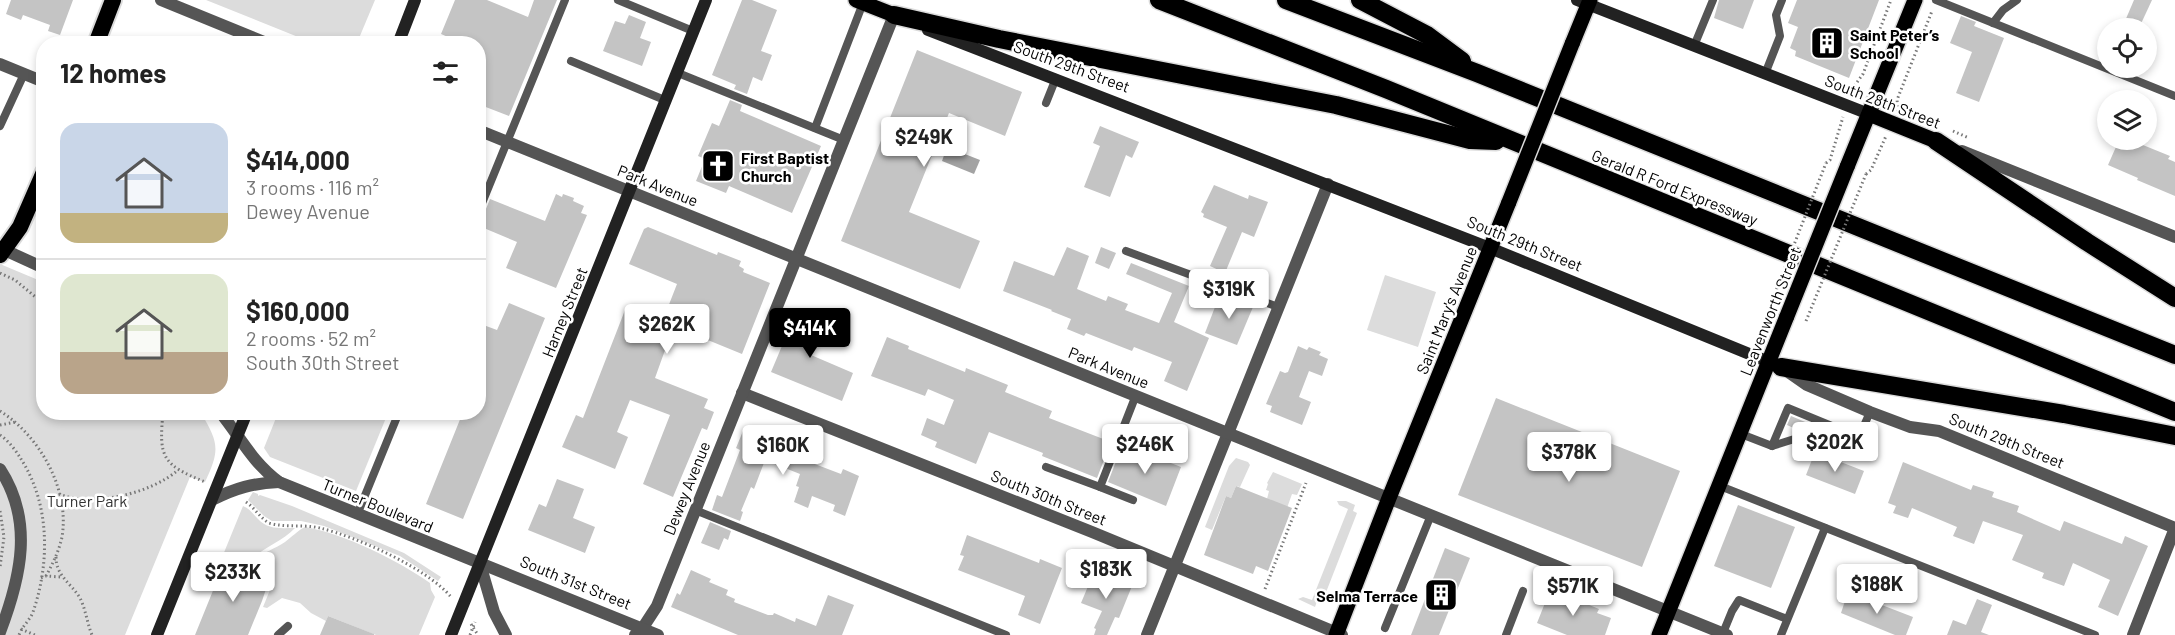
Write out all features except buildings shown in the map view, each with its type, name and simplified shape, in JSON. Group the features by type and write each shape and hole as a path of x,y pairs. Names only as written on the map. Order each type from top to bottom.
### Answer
{"highway":[{"path":"99,36 113,0"},
{"name":"Gerald R Ford Expressway","path":"1159,0 1386,89 2175,412"},
{"name":"Gerald R Ford Expressway","path":"1286,0 1477,73 2175,355"},
{"path":"1360,0 1427,35 1477,73"},
{"path":"894,15 1054,50 1336,105 1470,140 1509,141"},
{"path":"1936,141 2087,242 2175,297"},
{"path":"2,251 24,221 36,192"},
{"path":"1775,364 2064,414 2175,436"}],"main road":[{"path":"401,36 415,0"},
{"name":"Harney Street","path":"450,635 706,0"},
{"name":"Leavenworth Street","path":"1659,635 1741,434 1775,364 1787,316 1916,0"},
{"name":"South 29th Street","path":"860,1 987,54 1056,78 1490,248 1775,364"},
{"name":"South 28th Street","path":"1585,1 1936,141"},
{"name":"Saint Mary's Avenue","path":"1338,634 1389,498 1572,44 1585,1"},
{"path":"157,635 244,420"}],"street":[{"path":"161,0 249,36"},
{"name":"Dewey Avenue","path":"638,632 657,606 894,15"},
{"path":"0,64 36,79"},
{"name":"Park Avenue","path":"486,133 1725,634"},
{"name":"South 28th Street","path":"1936,141 2175,237"},
{"path":"1147,635 1328,184"},
{"path":"2,251 36,265"},
{"name":"South 29th Street","path":"1775,364 1807,385 1870,412 1910,427 1939,431 2175,528"},
{"name":"South 30th Street","path":"742,393 1338,634"},
{"name":"Turner Boulevard","path":"227,420 262,470 279,482 480,564"},
{"path":"0,469 15,499 21,519 22,537 19,567 0,632"},
{"path":"212,500 242,486 259,482 279,482"},
{"path":"2133,635 2175,528"},
{"path":"480,564 494,612 506,635"},
{"name":"South 31st Street","path":"480,564 506,573 638,632 658,635"}],"lane":[{"path":"486,193 565,0"},
{"path":"618,0 693,31"},
{"path":"1694,46 1713,0"},
{"path":"1765,74 1780,36 1776,15 1782,0"},
{"path":"1936,0 2175,96"},
{"path":"1993,23 2003,10 2017,0"},
{"path":"815,128 860,1"},
{"path":"571,61 667,101"},
{"path":"0,126 24,74"},
{"path":"678,74 844,140"},
{"path":"1046,103 1056,78"},
{"path":"0,104 10,104"},
{"path":"1126,251 1278,307"},
{"path":"1100,487 1136,395"},
{"path":"1772,446 1788,408 1859,437 1870,412"},
{"path":"357,515 396,420"},
{"path":"1741,434 1772,446 1806,435 1832,445 1839,429"},
{"path":"1046,467 1133,500"},
{"path":"1720,486 2095,635"},
{"path":"695,510 1005,635"},
{"path":"1385,628 1431,515"},
{"path":"1781,635 1825,528"},
{"path":"1506,635 1523,591"},
{"path":"1725,634 1731,611 1739,600 1787,619"},
{"path":"279,635 288,626"}],"path":[{"path":"1770,306 1826,163 1830,160 1855,85 1863,74 1891,0"},
{"path":"1806,321 1866,174 1871,170 1899,109 1897,100 1932,11"},
{"path":"0,273 15,280 36,297"},
{"path":"0,411 16,422 29,436 43,456 59,494 62,508 62,536 56,556 46,576"},
{"path":"162,420 160,440 166,458 178,470 205,482"},
{"path":"0,425 16,422"},
{"path":"59,494 71,499 107,498 139,492 178,470"},
{"path":"1265,589 1306,483"},
{"path":"239,498 253,507 269,524 321,528 396,559 444,588 462,609 478,635"},
{"path":"62,508 71,499"},
{"path":"0,511 4,537 0,567"},
{"path":"56,556 61,577"},
{"path":"40,578 61,577 73,587 79,597 92,635"},
{"path":"470,635 475,622"},
{"path":"19,635 24,623"},
{"path":"21,629 35,635"}],"green space":[{"path":"206,0 375,0 360,36 296,36"},
{"name":"Turner Park","path":"0,264 36,279 36,420 205,420 214,440 215,454 205,482 190,477 125,635 0,635"},
{"path":"1385,275 1436,292 1418,347 1367,330"},
{"path":"275,420 385,420 356,491 270,457 264,448"},
{"path":"1236,458 1250,465 1240,487 1236,486 1231,498 1226,496 1212,530 1205,527 1229,466"},
{"path":"1273,472 1302,484 1297,495 1292,494 1287,508 1267,499 1269,491 1266,490 1267,483"},
{"path":"253,492 258,496 292,506 404,553 441,577 438,581 400,556 324,526 301,521 272,521 248,500"},
{"path":"1337,501 1346,501 1355,505 1353,511 1357,513 1323,600 1318,598 1315,607 1298,599 1303,597 1312,600 1348,509 1339,505"},
{"path":"243,506 266,525 275,528 295,528 261,552 244,570 225,561 223,555"},
{"path":"305,527 336,535 370,549 430,583 435,597 419,635 376,635 328,616 326,621 311,613 300,603 282,598 267,608 263,607 272,585 248,575 249,569 256,559"}],"shaded area":[{"path":"947,147 980,160 974,174 942,161"}],"place":[{"name":"Saint Peter’s School","path":"1827,43"},
{"name":"First Baptist Church","path":"718,166"},
{"name":"Selma Terrace","path":"1441,595"}]}
